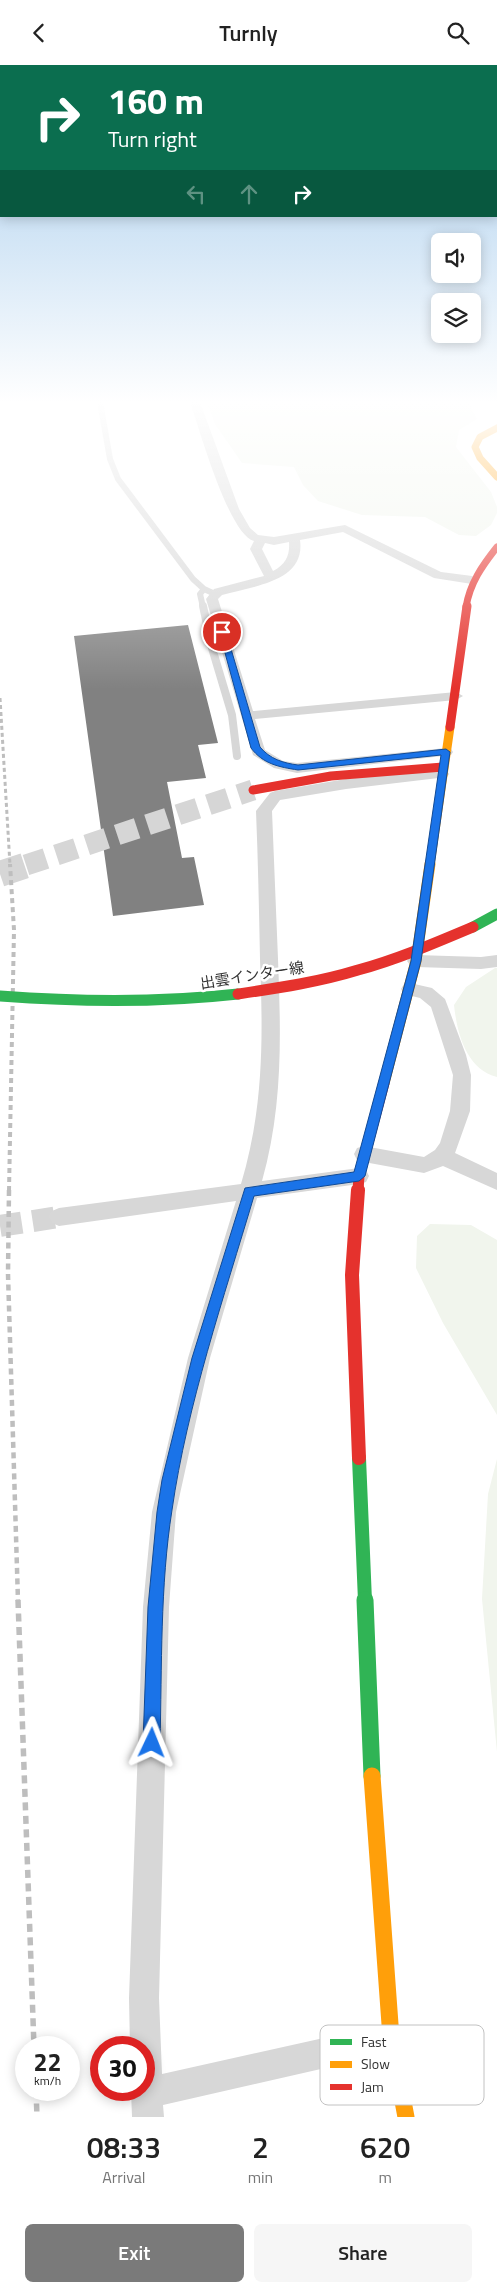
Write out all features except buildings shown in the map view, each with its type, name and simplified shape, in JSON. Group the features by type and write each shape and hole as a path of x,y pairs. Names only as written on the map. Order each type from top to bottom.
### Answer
{"street":[{"path":"229,498 233,509 249,535 260,541 274,541 345,528 438,575 472,580"},
{"path":"294,537 296,548 293,559 282,571 271,578 209,591 258,752 279,765 291,768 446,752"},
{"path":"260,541 256,549 271,578"},
{"path":"390,2025 372,1775 352,1275 359,1176 416,961 443,771 456,696 468,595 472,580 480,564 497,547"},
{"path":"247,716 456,696"},
{"path":"253,790 331,776 443,771"},
{"path":"320,2058 148,2105 144,1998 156,1607 164,1512 199,1358 260,1153 269,1099 271,1019 264,811 275,795 443,771"},
{"name":"出雲インター線","path":"0,996 101,1002 231,995 299,983 361,969 400,957 497,915"},
{"path":"416,961 481,963 497,961"},
{"path":"364,1154 415,1165 433,1162 442,1156 452,1138 460,1111 462,1075 458,1055 439,1004 426,993 410,989"},
{"path":"442,1156 497,1182"},
{"path":"59,1217 359,1176"}],"lane":[{"path":"132,498 193,579 209,591"},
{"path":"209,591 200,594 212,648 232,715 237,756"}],"shaded area":[{"path":"315,498 493,498 497,513 491,525 476,536 459,535 425,517 362,515 318,501"},
{"path":"497,968 497,1077 486,1073 478,1066 465,1049 454,1005 466,987"},
{"path":"430,1224 471,1225 497,1240 497,1415 443,1323 416,1268 417,1236"},
{"path":"497,1459 497,1752 482,1599 488,1494"}],"tunnel":[{"path":"26,865 253,790"},
{"path":"0,874 30,864"},
{"path":"0,1226 59,1217"}],"railway":[{"path":"0,698 10,865"},
{"path":"9,1191 14,930 10,864"},
{"path":"9,1190 8,1274 18,1601"},
{"path":"18,1600 34,2036"},
{"path":"36,2101 37,2117"}],"traffic: fast":[{"path":"473,927 497,914"},
{"path":"0,996 119,1002 179,1000 238,994"},
{"path":"359,1458 372,1776"}],"traffic: slow":[{"path":"384,1083 416,961 450,727"},
{"path":"372,1776 390,2025"},
{"path":"404,2105 406,2117"}],"traffic: jam":[{"path":"450,727 468,595 479,569 497,547"},
{"path":"253,790 331,776 443,767"},
{"path":"238,994 306,983 356,971 411,953 473,927"},
{"path":"359,1458 352,1275 359,1176 384,1083"}],"route":[{"path":"152,1743 156,1607 164,1512 199,1358 249,1191 359,1176 416,961 446,752 298,768 279,765 262,755 256,748 222,632"}]}
